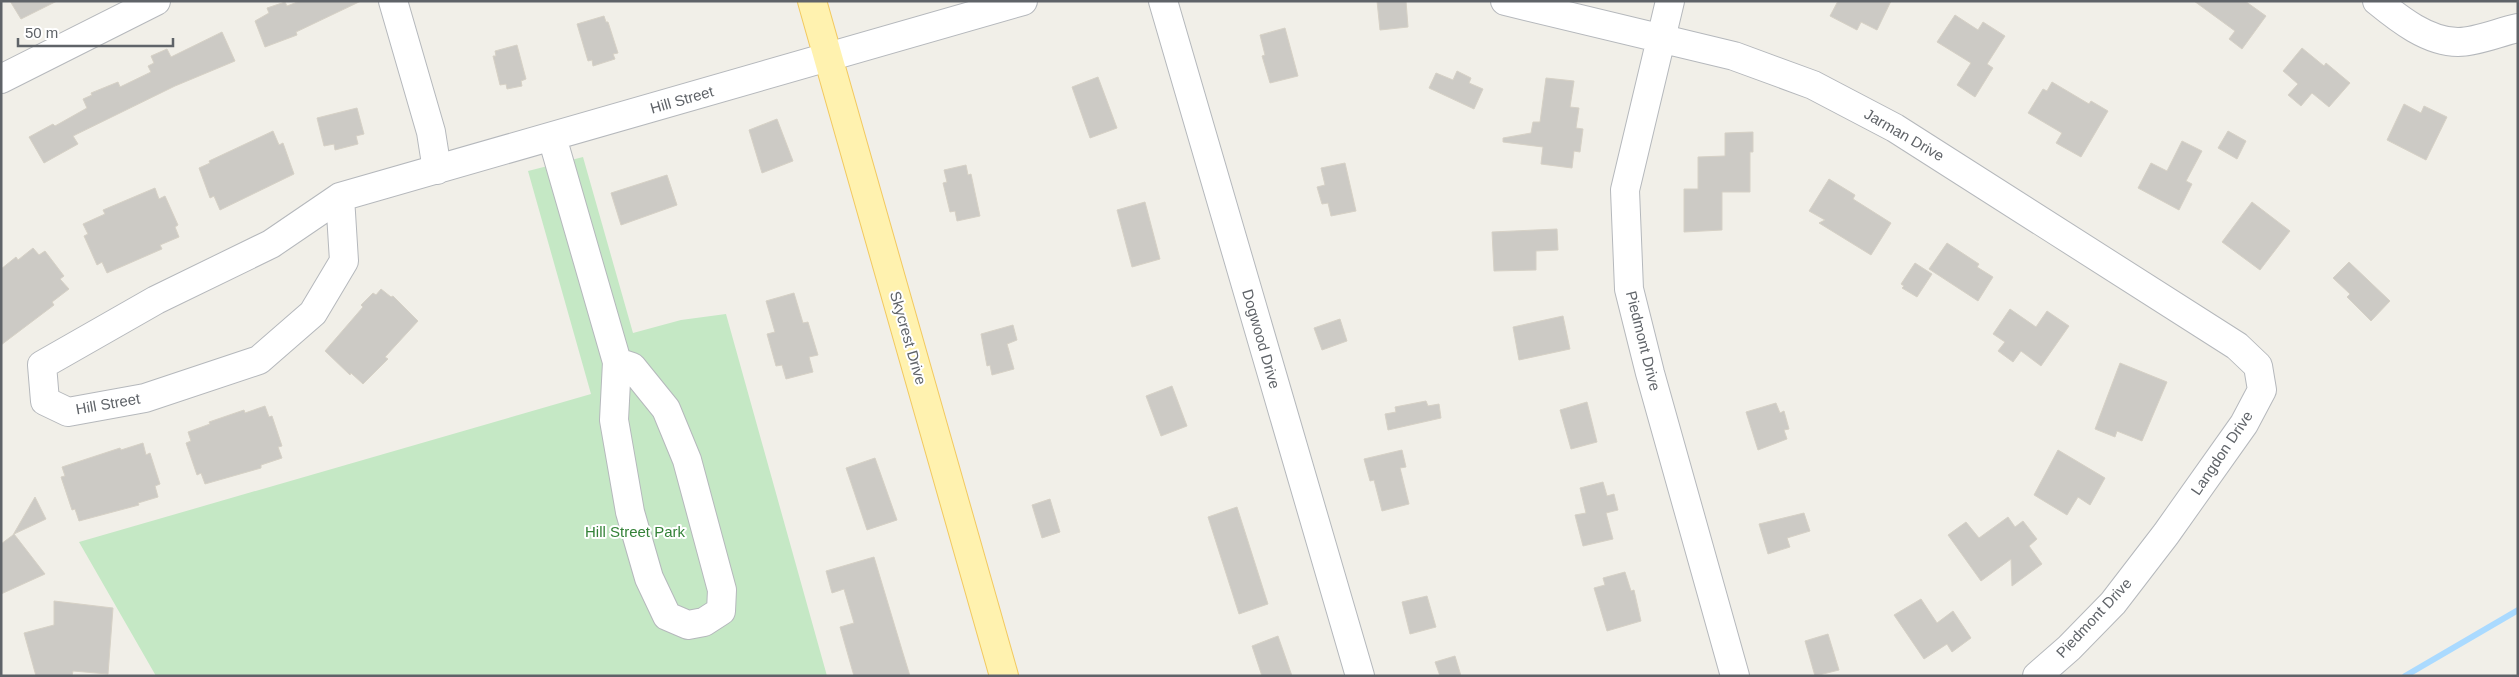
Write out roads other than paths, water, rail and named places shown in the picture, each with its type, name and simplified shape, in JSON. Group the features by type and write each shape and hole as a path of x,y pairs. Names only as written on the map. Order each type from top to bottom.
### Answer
{"main road":[{"name":"Skycrest Drive","path":"812,1 1004,676"}],"street":[{"path":"1,79 156,1"},
{"path":"393,1 431,132 437,170"},
{"name":"Hill Street","path":"340,197 344,261 313,313 259,360 146,398 68,412 45,402 42,365 156,300 271,244 340,197 1023,1"},
{"name":"Dogwood Drive","path":"1163,1 1360,676"},
{"name":"Jarman Drive","path":"1505,1 1734,56 1814,85 1894,128 2237,346 2258,366"},
{"name":"Piedmont Drive","path":"1670,1 1624,190 1629,288 1652,383 1735,676"},
{"path":"2377,1 2392,13 2436,40 2459,42 2518,28"},
{"path":"552,137 617,362 614,420 630,512 649,578 667,616 688,625 704,622 720,611 722,590 687,460 666,409 632,367 617,362"},
{"name":"Langdon Drive","path":"2166,534 2244,424 2262,390 2258,366"},
{"name":"Piedmont Drive","path":"2037,676 2069,648 2113,602 2166,534"}],"waterway":[{"path":"2405,676 2518,610"}],"park label":[{"name":"Hill Street Park","path":"635,532"}]}
